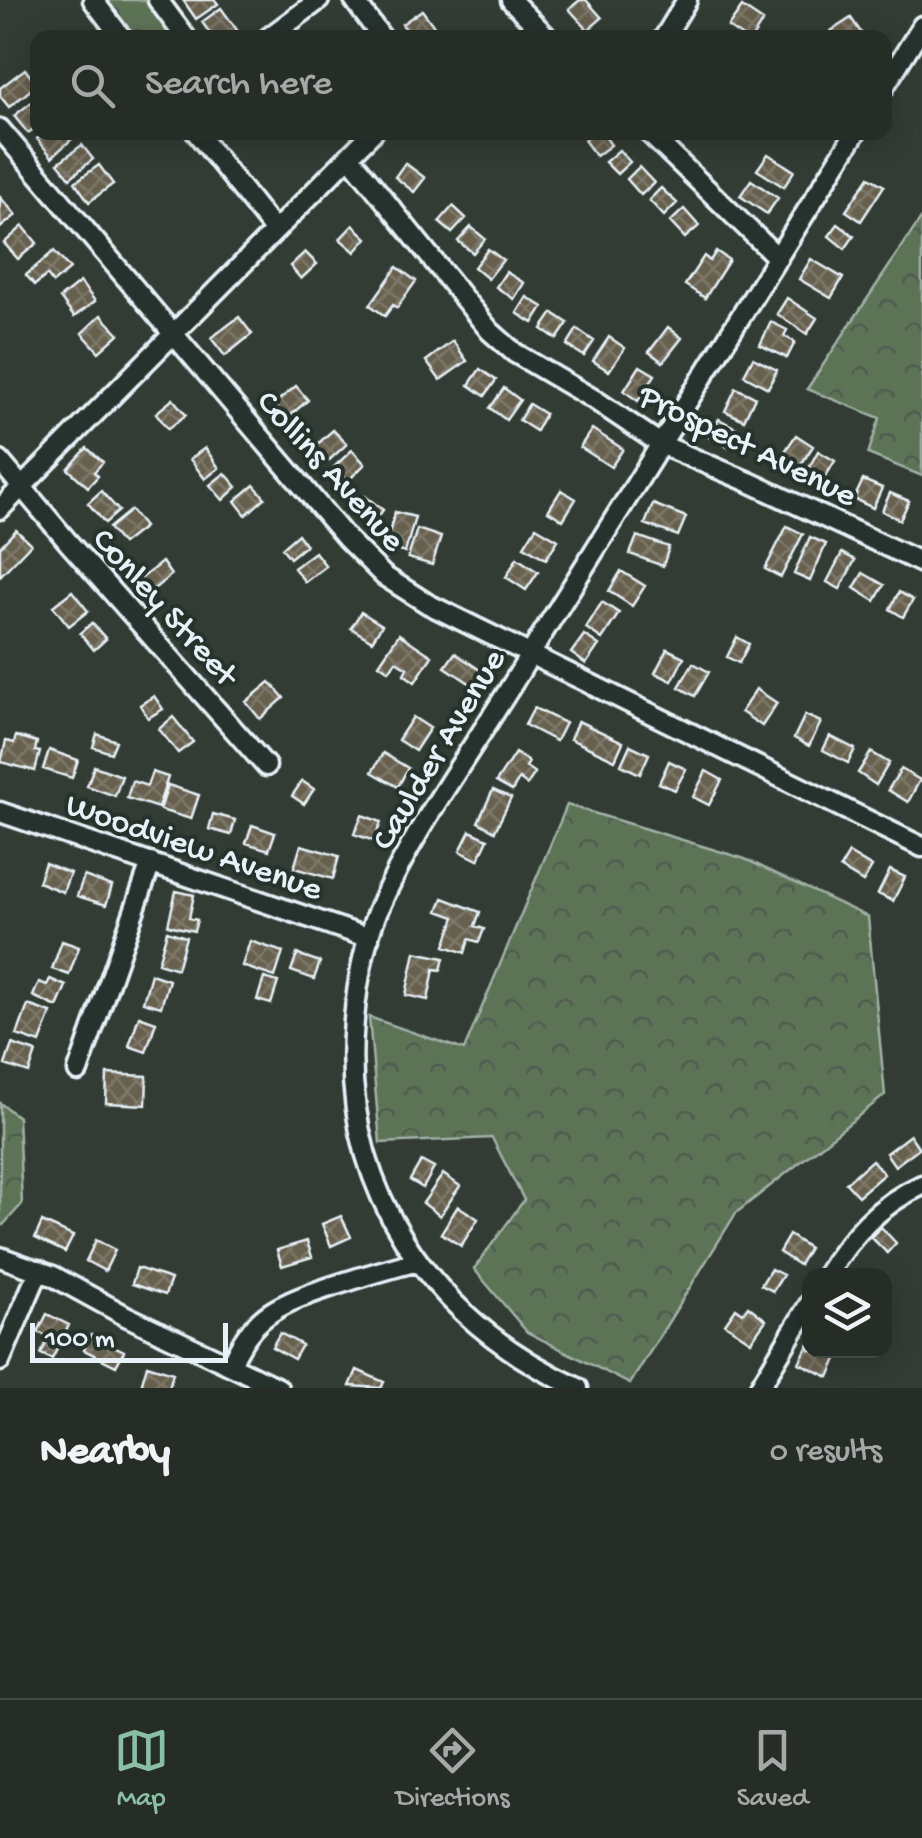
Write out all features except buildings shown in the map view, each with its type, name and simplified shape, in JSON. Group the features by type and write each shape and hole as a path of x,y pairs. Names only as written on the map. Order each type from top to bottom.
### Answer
{"street":[{"path":"93,0 116,30"},
{"path":"158,0 180,30"},
{"path":"279,30 320,0"},
{"path":"354,0 376,30"},
{"path":"511,0 540,30"},
{"path":"669,30 688,0"},
{"path":"892,74 922,26"},
{"name":"Collins Avenue","path":"0,129 347,539 384,576 428,604 922,847"},
{"path":"202,140 274,230"},
{"path":"0,508 364,140"},
{"path":"656,140 778,258"},
{"name":"Caulder Avenue","path":"578,1388 537,1368 489,1336 446,1296 418,1261 379,1192 361,1144 352,1082 356,1003 369,938 377,912 402,862 851,140"},
{"name":"Prospect Avenue","path":"349,156 502,342 662,445 922,563"},
{"name":"Conley Street","path":"0,461 266,766"},
{"name":"Woodview Avenue","path":"0,812 369,938"},
{"path":"78,1071 151,863"},
{"path":"832,1268 858,1230 898,1198 922,1185"},
{"path":"0,1257 40,1270 126,1316 278,1388"},
{"path":"230,1365 246,1335 284,1303 418,1261"},
{"path":"0,1361 40,1270"},
{"path":"759,1388 802,1315"}],"green space":[{"path":"102,0 149,0 173,30 126,30"},
{"path":"922,217 922,476 868,454 880,418 807,389"},
{"path":"567,805 745,859 868,917 885,1095 736,1213 630,1384 527,1332 474,1269 524,1200 492,1138 380,1143 369,1017 464,1050"},
{"path":"0,1103 18,1117 22,1204 3,1225 0,1225"}]}
